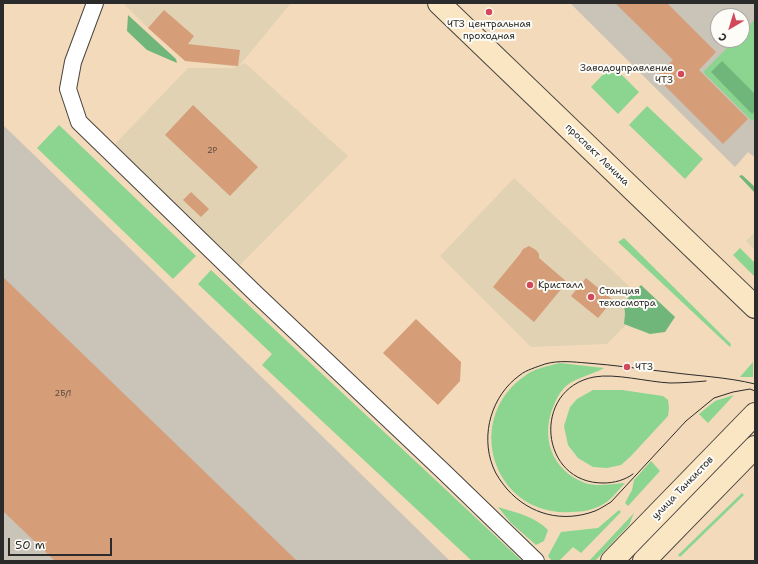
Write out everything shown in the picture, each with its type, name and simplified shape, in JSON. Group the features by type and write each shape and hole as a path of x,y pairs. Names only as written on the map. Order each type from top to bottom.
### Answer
{"street":[{"path":"95,3 73,62 68,89 79,122 255,293 536,561"},
{"name":"проспект Ленина","path":"438,3 755,307"},
{"name":"улица Танкистов","path":"612,561 755,414"},
{"path":"644,561 755,447"}],"shaded area":[{"path":"123,3 291,3 239,66 245,63 348,156 240,265 114,145 188,68 237,67 187,61 148,28"},
{"path":"570,3 755,3 755,155 753,156 748,152 735,167"},
{"path":"3,125 30,151 450,561 3,561"},
{"path":"514,178 647,303 607,344 531,347 440,256"},
{"path":"755,232 755,250 746,241"}],"green space":[{"path":"128,15 176,59 177,63 147,50 127,31"},
{"path":"755,19 755,118 752,121 703,72 727,48 750,48 750,24"},
{"path":"722,61 755,94 755,111 752,114 711,72"},
{"path":"612,65 639,92 618,114 591,87"},
{"path":"647,106 703,159 685,179 629,125"},
{"path":"59,125 196,256 173,279 37,148"},
{"path":"742,175 755,187 755,193 739,176"},
{"path":"624,238 731,344 730,347 618,242"},
{"path":"740,248 755,263 755,277 733,255"},
{"path":"211,270 522,561 472,561 262,365 272,354 198,284"},
{"path":"641,285 675,317 665,332 650,334 624,324 624,302"},
{"path":"753,362 753,377 740,377"},
{"path":"560,363 604,368 579,378 563,389 556,400 548,428 552,451 557,461 564,470 573,477 590,484 600,485 625,483 608,501 591,510 571,512 544,509 522,499 506,482 495,462 491,439 495,416 506,394 526,375 542,368"},
{"path":"593,390 622,390 663,396 668,400 668,416 621,465 607,468 593,467 578,458 568,445 564,426 570,407 577,399"},
{"path":"734,395 708,423 699,414 715,401"},
{"path":"651,461 660,471 628,506 625,503 632,490 634,480"},
{"path":"742,493 744,495 680,557 678,555"},
{"path":"498,507 525,516 543,525 548,530 544,541 536,545 511,523"},
{"path":"619,510 621,512 581,553 573,547 559,561 552,561 548,556 561,532 598,528"},
{"path":"634,513 629,525 595,561 589,561"}],"building":[{"name":"Заводоуправление ЧТЗ","path":"615,3 667,3 710,46 710,48 716,52 699,70 748,119 723,144 656,77 673,60"},
{"path":"164,10 194,36 188,44 240,50 238,66 185,61 148,28"},
{"path":"193,105 258,167 230,196 165,135"},
{"path":"191,192 209,209 201,217 183,200"},
{"name":"Кристалл","path":"529,246 536,250 539,254 539,258 567,282 534,322 493,287 523,249"},
{"path":"3,277 297,561 55,561 3,511"},
{"path":"586,278 613,300 598,318 571,296"},
{"path":"416,319 461,362 460,381 438,405 383,353"}],"tram line":[{"path":"755,384 723,378 597,364 566,362 545,364 522,373 510,383 502,393 491,416 488,429 489,454 494,470 501,482 516,498 526,505 537,511 559,516 583,515 597,510 611,502 686,421 714,398 733,392 750,389 755,391"},
{"path":"633,474 619,481 604,483 582,479 566,469 556,453 551,435 552,416 560,399 574,385 594,377 602,376 670,383 706,381"}],"place":[{"name":"ЧТЗ центральная проходная","path":"489,12"},
{"name":"Заводоуправление ЧТЗ","path":"681,74"},
{"name":"Кристалл","path":"530,285"},
{"name":"Станция техосмотра","path":"591,297"},
{"name":"ЧТЗ","path":"627,367"}]}
